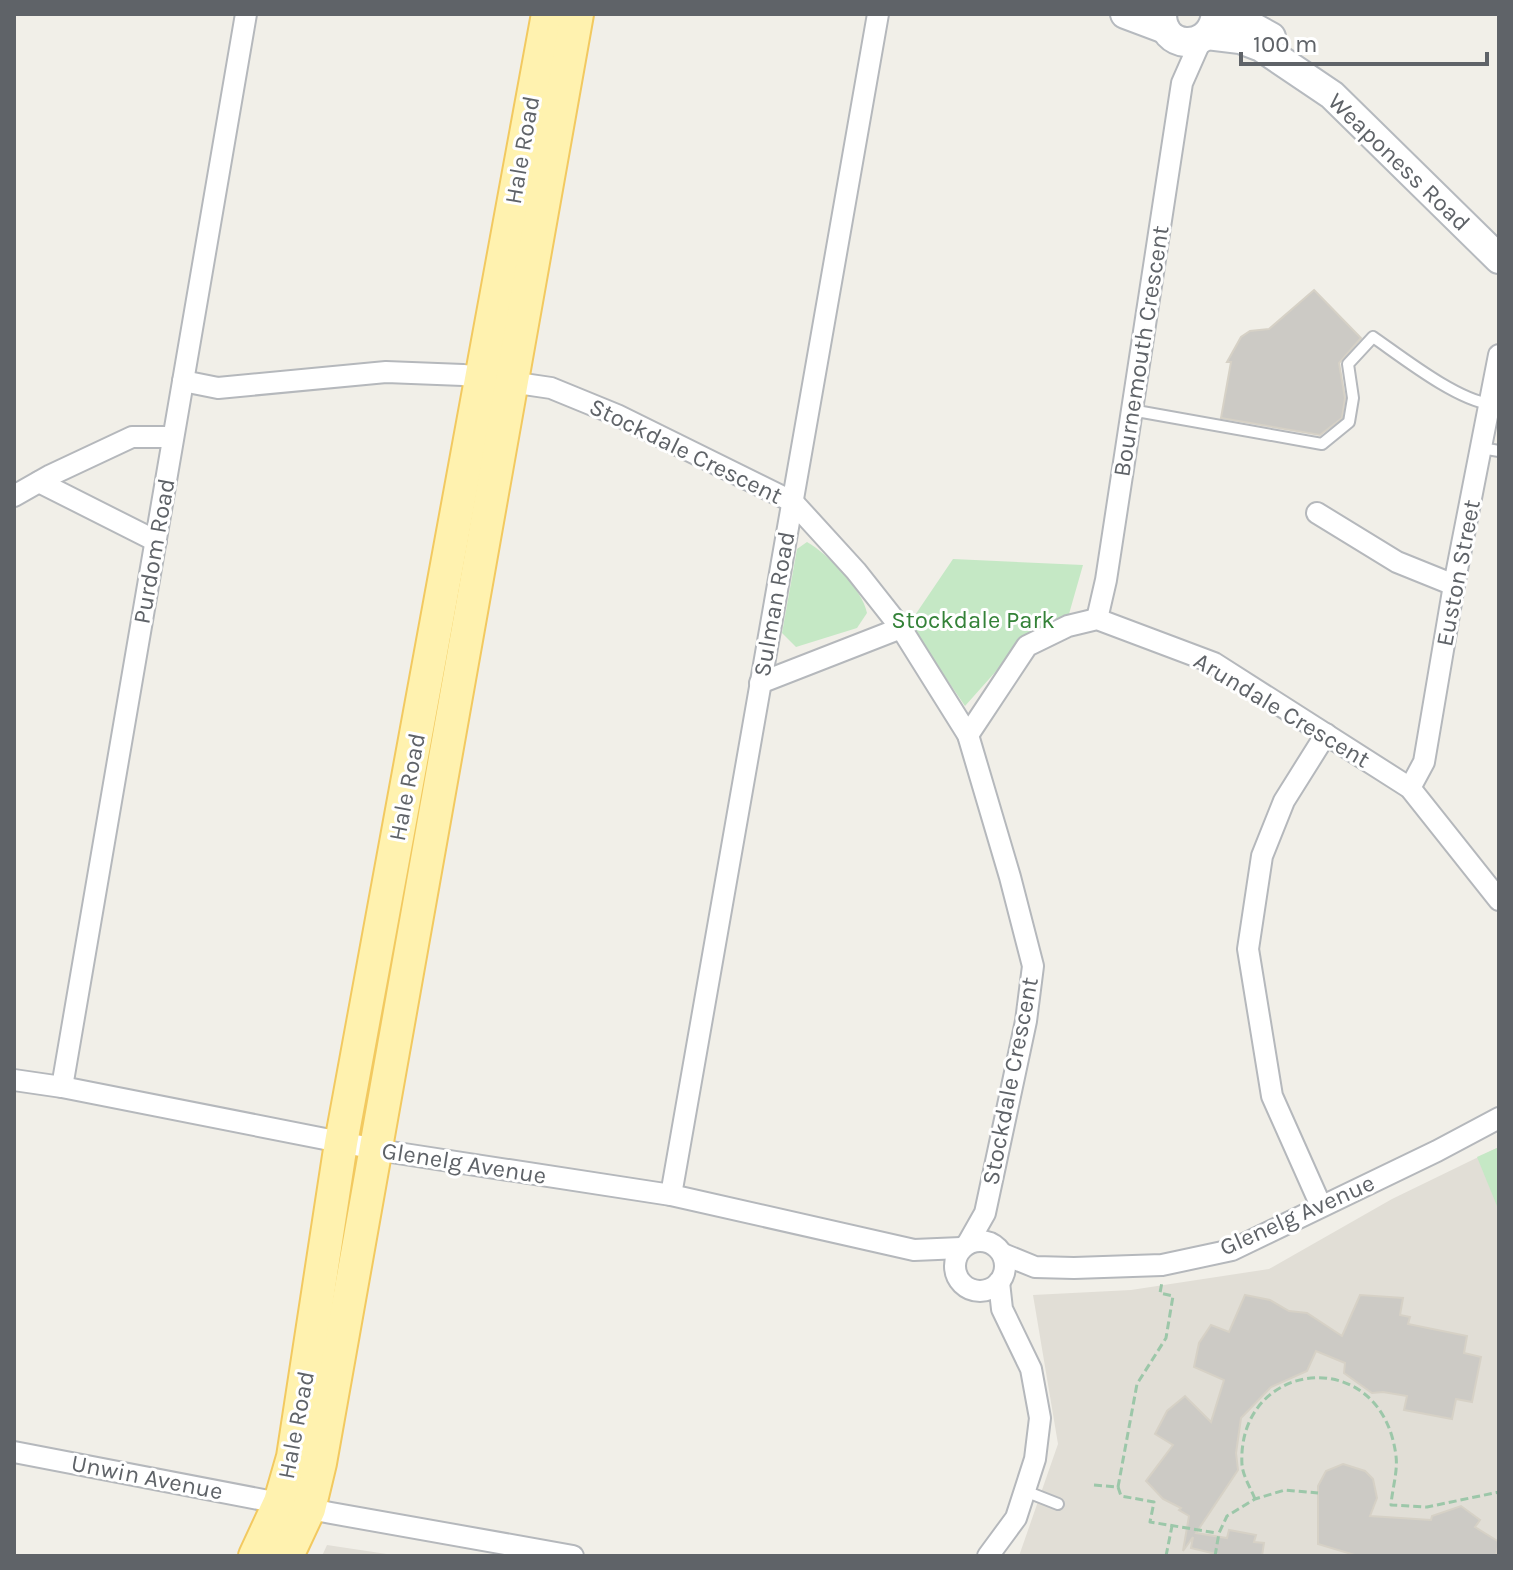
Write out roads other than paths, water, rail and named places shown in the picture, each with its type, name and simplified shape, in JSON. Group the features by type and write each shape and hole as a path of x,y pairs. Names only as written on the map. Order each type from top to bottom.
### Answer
{"main road":[{"name":"Hale Road","path":"255,1556 294,1506 323,1447 376,1150 498,380 527,117 548,14"},
{"name":"Hale Road","path":"287,1556 294,1506 293,1457 341,1143 498,380 577,14"},
{"name":"Weaponess Road","path":"1125,14 1240,39 1261,47 1332,95 1499,259"},
{"name":"Weaponess Road","path":"1229,14 1299,52 1347,88 1499,239"}],"street":[{"name":"Purdom Road","path":"62,1087 246,14"},
{"name":"Sulman Road","path":"671,1195 878,14"},
{"name":"Bournemouth Crescent","path":"1097,619 1106,580 1188,29"},
{"name":"Euston Street","path":"1410,788 1424,762 1454,585 1490,449 1490,404 1499,355"},
{"name":"Stockdale Crescent","path":"183,381 218,388 386,372 498,380 551,388 617,415 793,502 856,571 901,628 968,735 1033,966 1026,1021 980,1247"},
{"path":"14,496 132,437 173,437"},
{"path":"39,482 156,541"},
{"path":"1317,513 1397,562 1454,585"},
{"path":"968,735 1027,646 1068,626 1097,619"},
{"name":"Arundale Crescent","path":"1097,619 1214,663 1410,788 1499,900"},
{"path":"760,683 901,628"},
{"path":"1321,1206 1272,1096 1248,949 1262,856 1284,801 1326,734"},
{"name":"Glenelg Avenue","path":"14,1080 376,1150 671,1195 914,1250 980,1247 1035,1267 1162,1265 1232,1250 1499,1118"},
{"path":"956,1274 956,1258 980,1247 1005,1264 1000,1281 1002,1309 1031,1369 1040,1418 1035,1459 1016,1518 988,1556"},
{"name":"Glenelg Avenue","path":"914,1250 956,1274 965,1287 976,1291 991,1288 1000,1281 1035,1267"},
{"path":"976,1291 1002,1309"},
{"name":"Unwin Avenue","path":"14,1452 294,1506"},
{"path":"294,1506 501,1550 573,1556"}],"lane":[{"path":"1131,410 1322,444 1349,422 1353,398 1348,364 1373,337 1476,402 1490,404"},
{"path":"1025,1491 1058,1504"}],"park label":[{"name":"Stockdale Park","path":"973,620"}]}
